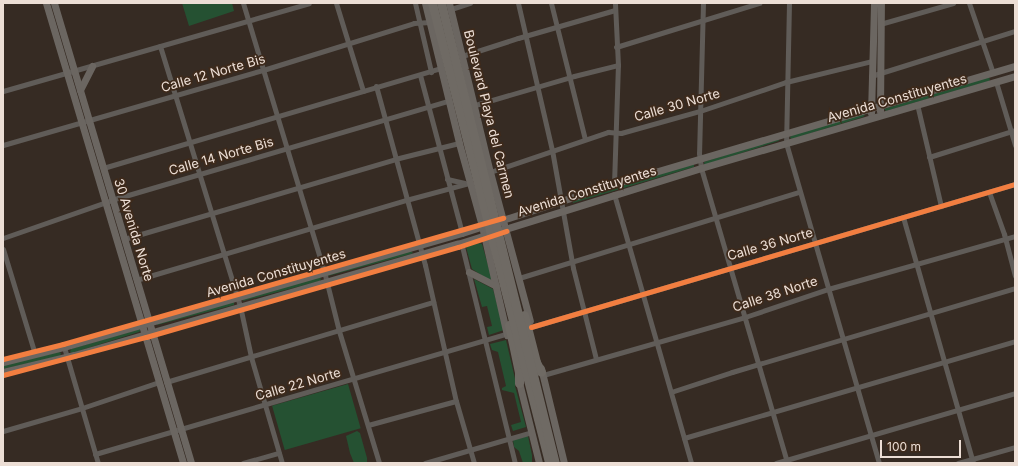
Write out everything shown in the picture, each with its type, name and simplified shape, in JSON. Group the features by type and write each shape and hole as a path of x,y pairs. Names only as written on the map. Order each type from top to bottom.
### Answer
{"highway":[{"path":"432,3 549,463"},
{"path":"441,3 555,463"},
{"path":"491,202 501,225 536,362 542,374"},
{"path":"486,211 485,224 509,325 519,372 519,383"}],"main road":[{"name":"30 Avenida Norte","path":"46,3 85,121 149,333 162,382 178,431 191,463"},
{"name":"30 Avenida Norte","path":"54,3 70,72 80,90 85,121 103,168 109,201 124,239 136,280 146,323"},
{"path":"425,3 448,101 469,183 482,226 506,334 539,463"},
{"path":"870,118 874,3"},
{"path":"879,115 881,3"},
{"name":"Boulevard Playa del Carmen","path":"450,6 490,172 519,278 564,463"},
{"path":"80,90 92,66"},
{"name":"Avenida Constituyentes","path":"3,362 64,347 324,271 462,233 614,184 1015,66"},
{"name":"Avenida Constituyentes","path":"3,372 67,357 421,254 506,229 614,194 1015,76"},
{"path":"469,183 482,182 488,177 490,172"},
{"path":"492,272 493,268 499,262 506,259 514,261"},
{"path":"469,272 496,286"},
{"name":"30 Avenida Norte","path":"178,431 183,463"}],"street":[{"path":"243,3 327,281 339,331 379,463"},
{"path":"3,91 308,3"},
{"path":"336,3 363,91"},
{"path":"415,3 431,72"},
{"path":"450,6 470,3"},
{"path":"518,3 539,86 562,202 563,219 583,312 596,359"},
{"path":"551,3 585,139"},
{"path":"614,184 618,65 615,3"},
{"path":"703,3 700,111 701,168 714,218 745,316 786,462"},
{"path":"616,47 759,3"},
{"path":"788,3 784,134 799,192 879,463"},
{"path":"880,24 953,3"},
{"path":"969,3 993,73"},
{"path":"462,56 526,35 615,10"},
{"name":"Calle 12 Norte Bis","path":"3,145 263,70 348,43 420,23 430,22"},
{"path":"871,76 1015,32"},
{"path":"160,46 240,306 252,357 282,463"},
{"name":"Calle 30 Norte","path":"490,172 585,139 615,131 621,133 700,111 786,82 872,61"},
{"path":"475,105 570,77 618,65"},
{"path":"103,168 441,68"},
{"path":"420,74 438,148 462,233"},
{"path":"996,82 1013,131 1015,145"},
{"path":"376,86 421,254 456,401 474,463"},
{"name":"Calle 14 Norte Bis","path":"3,238 109,201 448,101"},
{"path":"917,104 941,206"},
{"path":"929,157 1013,131"},
{"path":"124,239 395,159 459,143"},
{"path":"447,179 469,183"},
{"path":"136,280 450,187 469,183"},
{"name":"Calle 36 Norte","path":"531,327 814,242 1015,184"},
{"path":"519,278 628,243 799,192"},
{"path":"989,192 1005,239 1015,276"},
{"path":"614,194 691,463"},
{"path":"903,217 945,362 957,410 973,461"},
{"name":"Calle 38 Norte","path":"542,374 745,316 828,289 1015,236"},
{"path":"461,242 515,463"},
{"path":"3,249 35,354"},
{"path":"671,392 930,312 1015,288"},
{"path":"3,431 82,408 162,382 252,357 433,302"},
{"name":"Calle 22 Norte","path":"95,454 506,334"},
{"path":"684,438 1015,341"},
{"path":"64,347 98,463"},
{"path":"776,463 786,462 871,434 1015,393"},
{"path":"368,425 456,401"},
{"path":"425,463 532,432"},
{"path":"958,463 973,461 1015,447"},
{"path":"243,463 279,453"}],"green space":[{"path":"182,3 232,3 234,11 189,26"},
{"path":"988,77 990,79 989,81 886,111 884,109"},
{"path":"863,114 865,115 863,117 792,139 790,138 791,135"},
{"path":"778,138 779,141 705,165 704,162"},
{"path":"694,164 694,167 573,203 572,199"},
{"path":"479,243 482,244 492,279 489,280 472,269 466,247"},
{"path":"411,251 413,253 411,254 328,276 329,274"},
{"path":"319,277 321,279 320,281 243,301 244,299"},
{"path":"474,279 493,289 504,330 489,335 487,327 492,326 487,306 482,307"},
{"path":"234,301 234,305 157,325 158,323"},
{"path":"139,329 141,330 139,332 72,353 70,352 71,349"},
{"path":"506,340 516,383 515,386 526,427 513,431 511,425 521,422 514,393 502,390 502,388 506,386 498,352 492,350 490,344"},
{"path":"59,352 61,353 60,356 3,369 3,365"},
{"path":"348,384 361,428 285,450 272,406"},
{"path":"357,431 360,433 367,463 354,463 350,453 346,436"},
{"path":"528,436 532,463 523,463 519,451 514,447 513,440"}],"cycle path":[{"path":"531,327 1015,184"},
{"path":"3,359 63,344 503,218"},
{"path":"3,375 146,337 458,247 506,231"}]}
